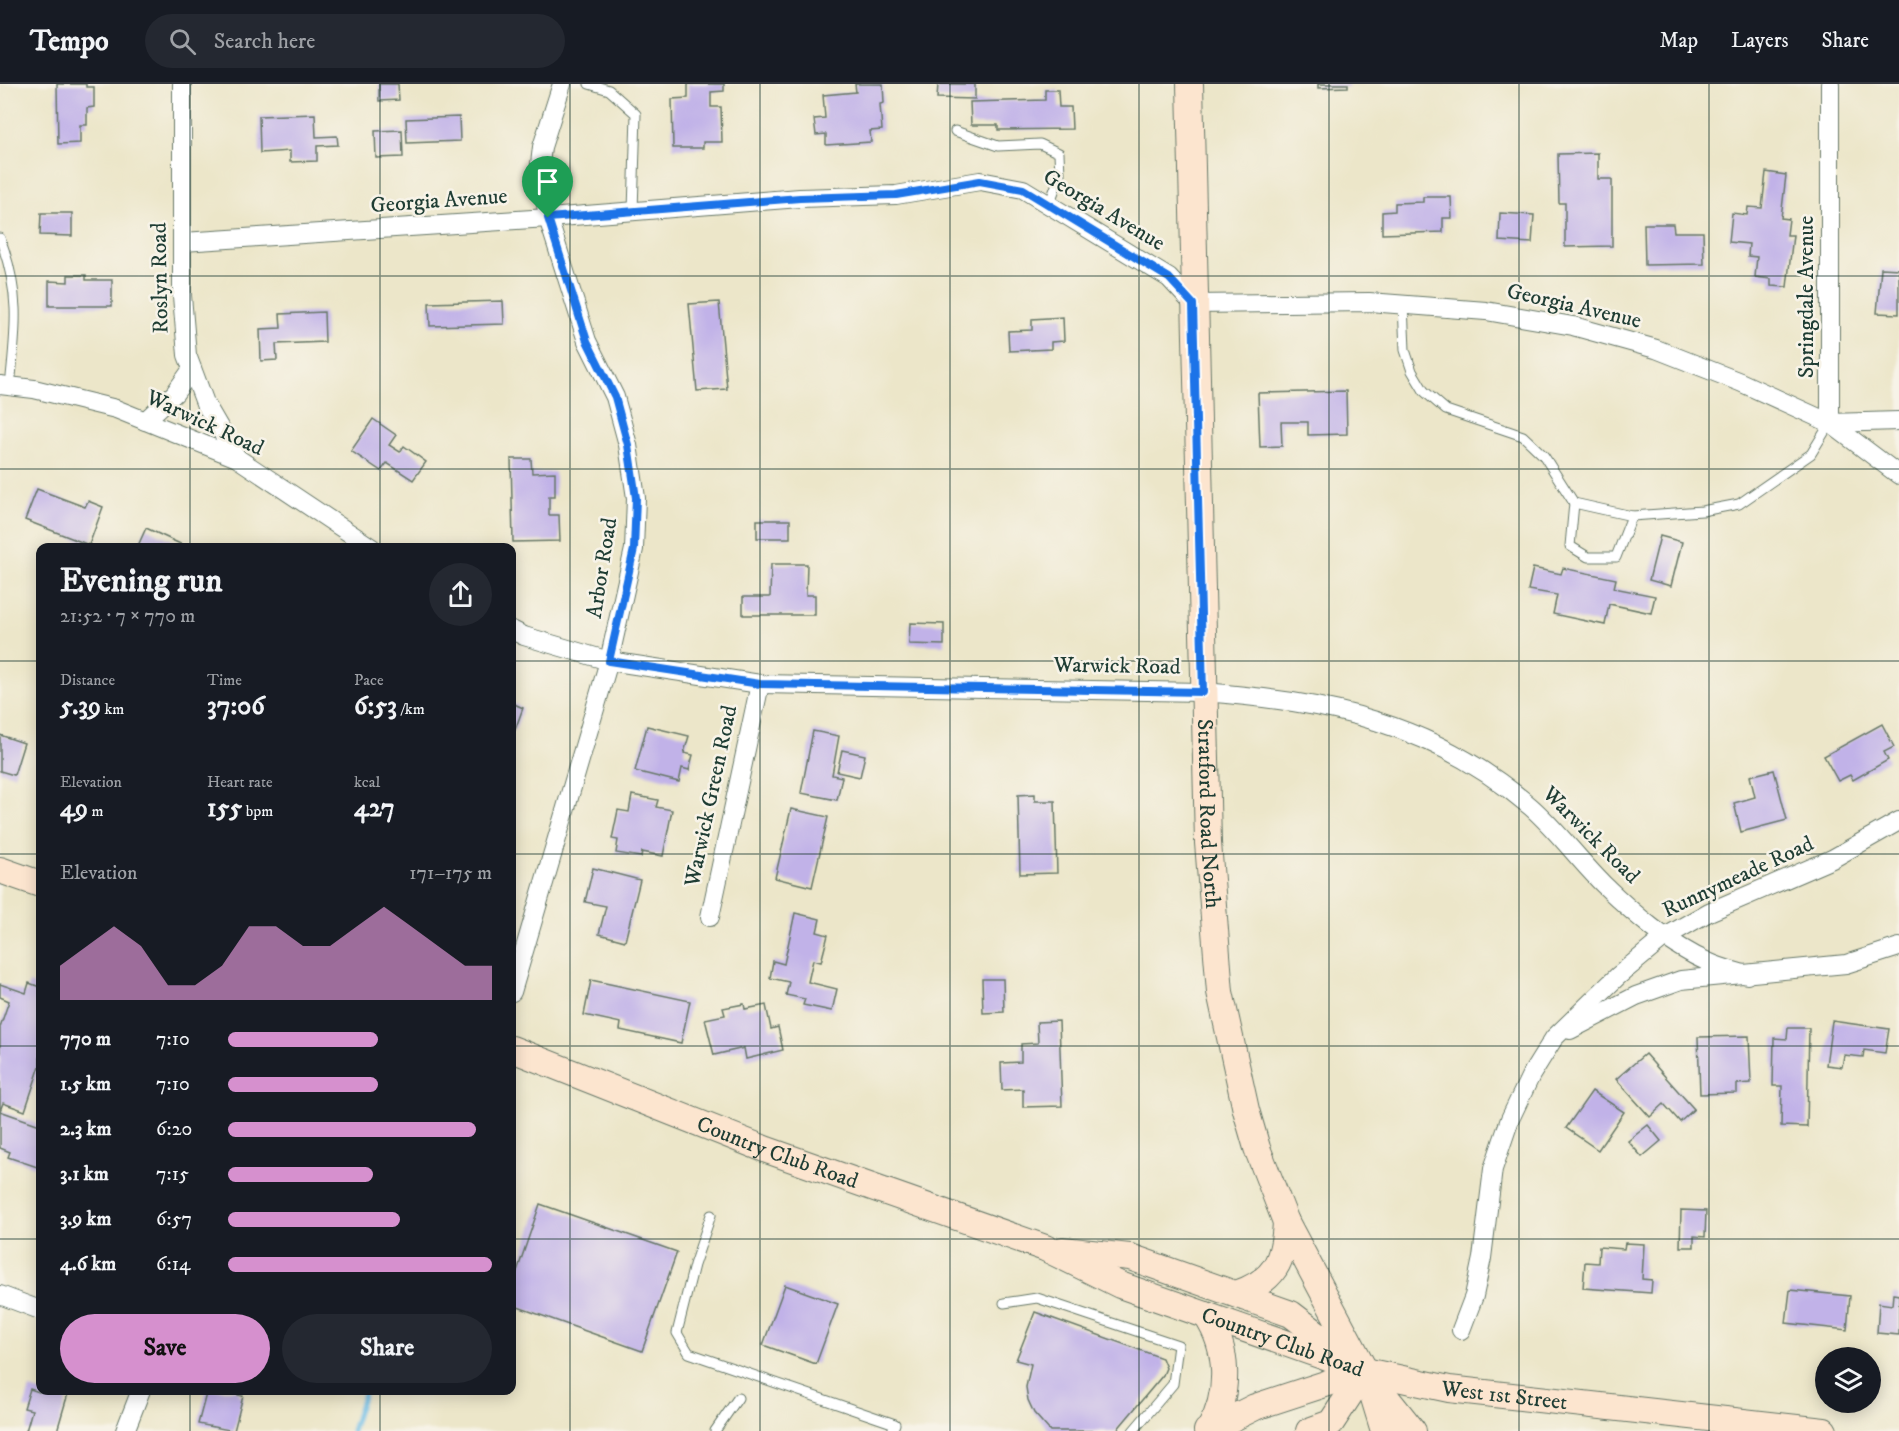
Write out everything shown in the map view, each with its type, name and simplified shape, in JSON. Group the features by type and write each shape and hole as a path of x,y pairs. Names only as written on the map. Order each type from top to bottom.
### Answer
{"main road":[{"name":"Stratford Road North","path":"1190,84 1203,692 1210,877 1220,992 1246,1110 1286,1222 1365,1371"},
{"path":"0,870 36,884"},
{"name":"Country Club Road","path":"516,1051 768,1150 1045,1248 1120,1285 1365,1371"},
{"path":"1236,1294 1262,1283 1272,1273 1284,1246 1286,1222"},
{"name":"Country Club Road","path":"1045,1248 1130,1257 1291,1314 1365,1371"},
{"path":"1206,1315 1221,1341 1224,1380 1223,1402 1208,1430"},
{"path":"1208,1430 1255,1407 1365,1371"},
{"path":"1309,1431 1331,1423 1365,1371"},
{"path":"1365,1371 1384,1431"},
{"path":"1365,1371 1413,1431"},
{"name":"West 1st Street","path":"1365,1371 1449,1389 1754,1427 1824,1431"}],"street":[{"name":"Roslyn Road","path":"182,84 182,296 187,355 205,403 237,458"},
{"name":"Arbor Road","path":"516,978 609,661 634,549 636,498 628,445 615,397 587,341 548,218 540,164 542,147 562,84"},
{"name":"Springdale Avenue","path":"1830,84 1830,423"},
{"name":"Georgia Avenue","path":"183,242 548,218 800,198 896,195 980,181 1023,189 1169,278 1193,304 1369,302 1486,311 1573,326 1656,349 1740,382 1830,423 1899,422"},
{"path":"145,421 175,393 192,369"},
{"name":"Warwick Road","path":"5,386 34,389 116,409 237,458 364,543"},
{"path":"1830,423 1899,475"},
{"name":"Warwick Road","path":"516,632 609,661 760,684 1203,692 1273,698 1361,714 1440,745 1493,777 1533,809 1603,884 1665,937 1708,962 1747,975"},
{"name":"Warwick Green Road","path":"710,917 760,684"},
{"name":"Runnymeade Road","path":"1461,1330 1474,1296 1482,1258 1492,1170 1510,1119 1530,1075 1554,1038 1618,976 1665,937 1709,912 1832,859 1899,821"},
{"name":"Runnymeade Road","path":"1554,1038 1636,996 1681,980 1846,964 1899,947"},
{"path":"0,1295 36,1308"},
{"path":"125,1431 139,1395"}],"lane":[{"path":"589,84 609,90 636,114 633,211"},
{"path":"955,131 998,146 1040,144 1059,153 1060,175 1049,205"},
{"path":"0,238 14,283 16,331 5,386"},
{"path":"1403,305 1405,350 1412,371 1424,391 1446,410 1523,436 1544,456 1574,503 1570,546 1588,557 1616,556 1632,516"},
{"path":"1574,503 1632,516 1702,511 1738,504 1811,454 1830,423"},
{"path":"711,1215 694,1265 678,1333 689,1353 895,1424 892,1431"},
{"path":"1004,1303 1037,1298 1178,1345 1173,1384 1133,1431"},
{"path":"715,1431 738,1398"}],"building":[{"path":"57,84 86,84 86,87 94,87 94,107 87,108 87,125 80,125 80,143 58,144"},
{"path":"379,84 398,84 399,100 379,101"},
{"path":"688,84 724,84 724,91 711,92 711,107 721,107 722,142 703,142 703,148 673,148 672,99 688,98"},
{"path":"855,84 883,84 884,103 880,104 882,130 870,131 871,142 826,145 826,134 816,135 814,119 825,118 823,95 856,92"},
{"path":"938,84 975,84 975,99 937,98"},
{"path":"1318,84 1348,84 1348,87 1318,88"},
{"path":"1045,90 1058,90 1059,107 1071,107 1072,129 998,130 998,125 971,125 970,102 1045,100"},
{"path":"315,114 316,137 337,136 338,145 317,146 317,161 290,162 290,151 260,153 259,116"},
{"path":"459,117 460,141 407,143 406,119"},
{"path":"402,130 403,157 376,158 375,131"},
{"path":"1598,153 1598,179 1612,179 1612,246 1565,247 1565,203 1559,203 1558,154"},
{"path":"1766,172 1786,175 1781,218 1789,219 1787,235 1793,235 1787,287 1771,286 1771,279 1755,277 1757,257 1748,256 1749,244 1729,242 1732,213 1747,215 1748,207 1762,208"},
{"path":"1423,197 1451,197 1452,218 1443,218 1443,232 1382,234 1382,212 1395,211 1395,203 1423,202"},
{"path":"41,213 72,213 72,236 40,235"},
{"path":"1500,213 1534,215 1532,243 1499,241"},
{"path":"1644,224 1673,224 1674,232 1703,232 1704,264 1645,265"},
{"path":"1881,268 1899,269 1899,314 1877,313"},
{"path":"68,275 86,275 86,280 112,280 112,306 49,306 49,281 68,282"},
{"path":"503,301 504,324 430,326 429,303"},
{"path":"719,302 727,389 697,391 689,304"},
{"path":"324,312 325,342 276,344 277,360 261,361 260,329 281,328 280,314"},
{"path":"1063,317 1064,341 1051,342 1051,349 1009,351 1008,331 1032,330 1032,319"},
{"path":"1346,391 1347,434 1308,435 1308,422 1281,422 1282,446 1260,447 1258,393"},
{"path":"373,419 396,435 389,445 400,452 404,446 426,462 413,480 387,463 381,471 351,451"},
{"path":"511,459 531,459 532,473 555,472 555,496 549,496 549,515 559,515 560,541 513,542"},
{"path":"37,489 85,507 88,501 103,507 90,543 84,543 25,520"},
{"path":"757,520 790,520 790,538 757,538"},
{"path":"146,528 178,543 139,543"},
{"path":"1660,536 1682,542 1671,586 1649,580"},
{"path":"771,564 807,564 806,595 815,595 815,615 743,615 743,597 770,597"},
{"path":"1533,568 1561,574 1563,568 1616,579 1614,588 1655,596 1651,613 1609,604 1605,625 1553,614 1557,595 1528,590"},
{"path":"910,623 944,624 944,645 909,644"},
{"path":"516,705 523,708 516,727"},
{"path":"1882,724 1894,747 1884,752 1888,760 1853,780 1850,775 1838,781 1824,756"},
{"path":"647,726 689,736 684,753 693,755 689,770 682,768 679,782 635,771"},
{"path":"813,731 839,736 832,775 842,777 837,800 801,793"},
{"path":"0,735 24,743 14,775 0,771"},
{"path":"842,750 865,755 860,777 837,772"},
{"path":"1774,770 1787,820 1741,832 1734,803 1755,797 1750,776"},
{"path":"1035,794 1035,801 1055,801 1057,873 1020,874 1018,795"},
{"path":"632,795 658,800 656,807 672,810 663,856 642,852 641,857 616,853 618,840 612,839 618,810 629,812"},
{"path":"791,809 828,817 812,887 775,878"},
{"path":"593,868 640,880 625,941 599,934 606,906 585,902"},
{"path":"795,913 820,919 817,932 828,935 821,962 813,960 808,982 837,989 832,1011 803,1005 805,999 786,995 789,982 770,978 773,961 784,964"},
{"path":"982,979 1003,979 1004,1012 983,1013"},
{"path":"591,980 690,1001 681,1043 620,1030 621,1023 584,1015"},
{"path":"29,983 36,986 36,1078 25,1111 3,1103 0,1111 0,1027 9,1001 0,997 0,984 26,993"},
{"path":"744,1004 745,1009 766,1005 771,1029 778,1027 783,1050 746,1059 744,1048 714,1055 705,1019 725,1015 723,1008"},
{"path":"1059,1021 1062,1106 1023,1107 1023,1089 1002,1090 1001,1063 1021,1062 1021,1044 1038,1043 1037,1022"},
{"path":"1832,1021 1889,1029 1885,1053 1864,1050 1863,1057 1844,1055 1842,1067 1826,1065"},
{"path":"1788,1028 1809,1028 1807,1127 1781,1126 1782,1086 1773,1086 1774,1038 1787,1039"},
{"path":"1749,1036 1751,1083 1737,1084 1737,1093 1700,1094 1698,1037"},
{"path":"1645,1054 1694,1109 1680,1122 1664,1104 1650,1117 1616,1079"},
{"path":"1592,1091 1624,1112 1598,1150 1566,1128"},
{"path":"0,1111 36,1124 36,1167 8,1157 10,1152 0,1148"},
{"path":"1648,1125 1661,1141 1642,1157 1628,1141"},
{"path":"540,1204 677,1252 642,1351 516,1306 516,1274"},
{"path":"1681,1210 1706,1211 1705,1237 1694,1236 1694,1247 1680,1247"},
{"path":"1625,1243 1644,1244 1642,1279 1652,1280 1651,1293 1583,1288 1585,1262 1598,1263 1599,1247 1624,1249"},
{"path":"785,1285 838,1304 816,1364 763,1345"},
{"path":"1790,1290 1850,1296 1847,1330 1786,1323"},
{"path":"1893,1294 1899,1295 1899,1335 1877,1333 1879,1303 1892,1305"},
{"path":"1035,1312 1162,1358 1166,1368 1163,1375 1116,1431 1050,1431 1034,1413 1028,1400 1026,1387 1031,1364 1016,1360"},
{"path":"30,1389 36,1391 36,1395 68,1395 57,1431 26,1431 32,1410 24,1408"},
{"path":"206,1395 243,1396 234,1431 198,1424"}],"waterway":[{"path":"352,1431 363,1395"}],"route":[{"path":"980,181 1023,189 1169,278 1193,304 1203,692 760,684 609,661 634,549 636,498 628,445 615,397 587,341 548,218 800,198 896,195 980,181"}]}
